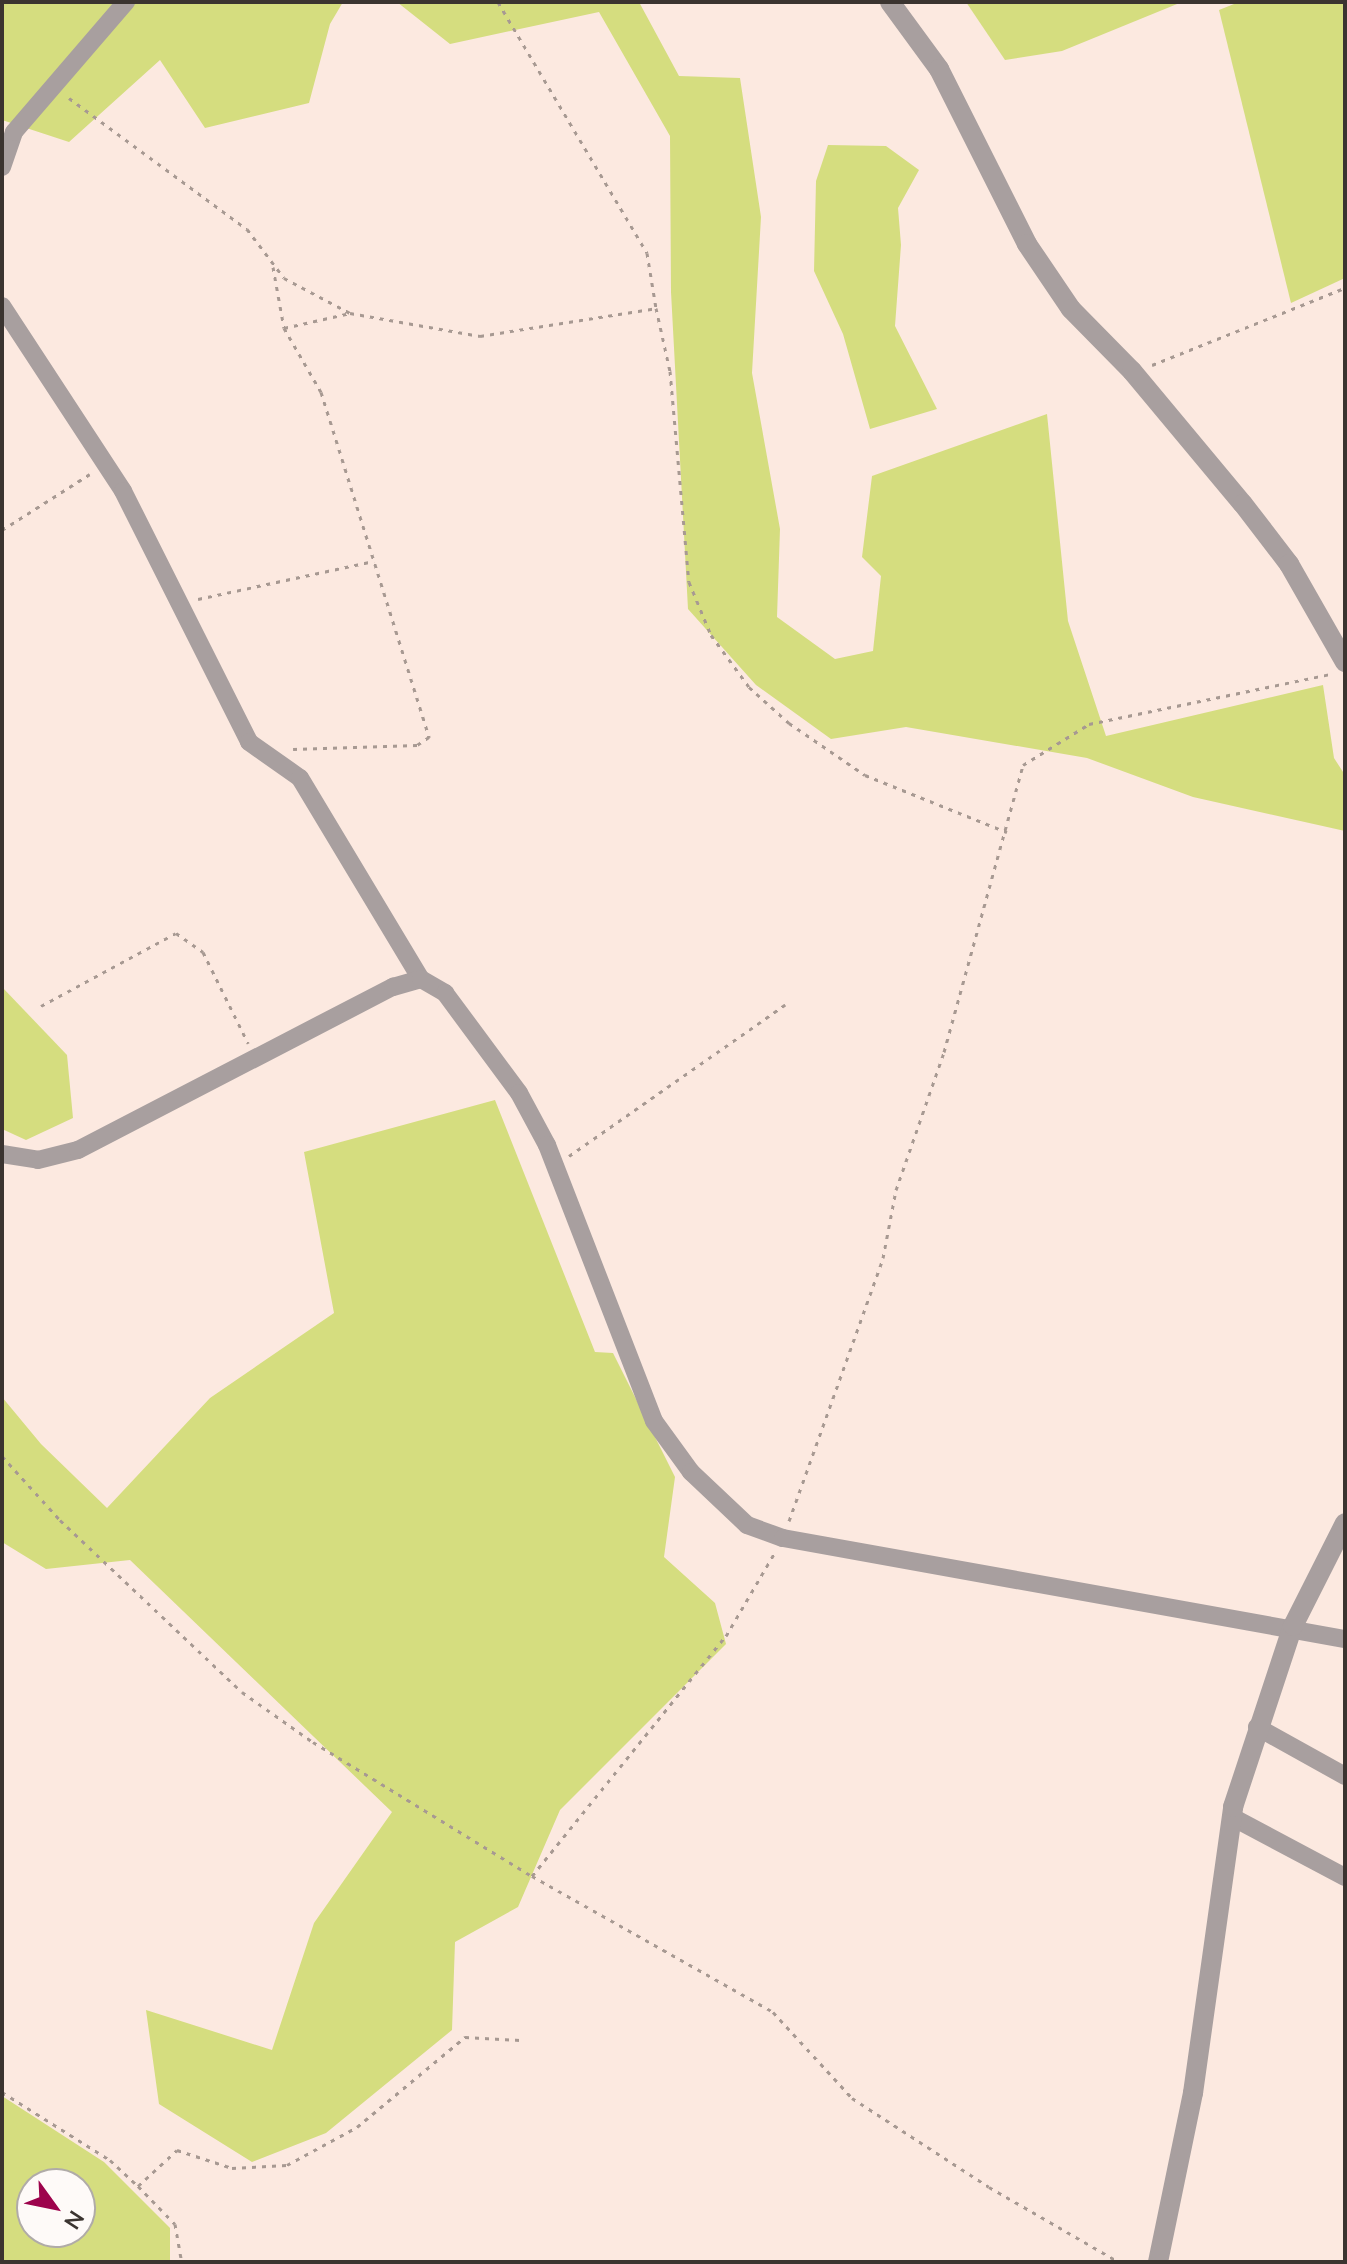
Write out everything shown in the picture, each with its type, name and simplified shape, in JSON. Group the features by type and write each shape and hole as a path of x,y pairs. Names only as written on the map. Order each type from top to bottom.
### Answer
{"street":[{"path":"2,167 14,132 126,2"},
{"path":"890,2 939,69 1027,244 1071,309 1132,371 1289,564 1345,662"},
{"path":"2,306 107,463 181,603 249,742 300,778 421,979 445,993 519,1093 556,1165 654,1421 691,1472 729,1511 747,1525 783,1538 1293,1626 1345,1639"},
{"path":"2,1154 38,1160 78,1150 257,1061 393,987 421,979"},
{"path":"1158,2262 1193,2093 1232,1817 1257,1727 1293,1626 1345,1523"},
{"path":"1257,1727 1345,1776"},
{"path":"1232,1817 1345,1877"}],"path":[{"path":"498,2 647,253 670,371 689,582 711,635 749,687 789,723 865,775 1007,832"},
{"path":"52,86 247,229 273,267 284,328 321,392 429,737 417,745 290,749 273,761"},
{"path":"273,267 350,313 480,336 656,308"},
{"path":"1132,371 1168,362 1345,288"},
{"path":"284,328 350,313"},
{"path":"2,530 107,463"},
{"path":"181,603 374,561"},
{"path":"532,1876 726,1636 783,1538 883,1258 896,1190 944,1052 1023,765 1089,724 1345,671"},
{"path":"41,1006 176,933 203,952 257,1061"},
{"path":"556,1165 785,1005"},
{"path":"2,1456 60,1520 242,1692 313,1742 532,1876 773,2012 852,2098 1119,2262"},
{"path":"138,2186 177,2150 232,2168 287,2165 357,2127 465,2037 520,2040"},
{"path":"2,2092 110,2160 138,2186 175,2224 182,2262"}],"green space":[{"path":"2,2 343,2 330,24 309,103 205,128 160,60 69,142 2,120"},
{"path":"397,2 639,2 679,76 740,78 761,217 752,373 780,529 777,617 835,659 873,651 881,576 862,557 872,476 1047,414 1068,621 1106,736 1323,685 1334,758 1345,775 1345,831 1193,797 1087,758 906,727 831,739 756,685 688,609 671,292 670,136 599,12 450,44"},
{"path":"966,2 1182,2 1062,51 1005,60"},
{"path":"1239,2 1345,2 1345,278 1291,303 1219,10"},
{"path":"828,145 886,146 919,170 898,208 901,245 895,326 937,409 870,429 843,334 814,271 816,181"},
{"path":"2,987 67,1055 73,1118 26,1140 2,1129"},
{"path":"495,1100 595,1352 613,1353 675,1477 664,1557 715,1603 726,1644 560,1810 518,1907 455,1942 452,2030 326,2133 252,2162 159,2104 146,2010 272,2050 314,1923 392,1812 130,1560 46,1569 2,1542 2,1397 41,1444 107,1508 210,1398 334,1313 304,1152"},
{"path":"2,2096 104,2162 170,2228 170,2262 2,2262"}]}
